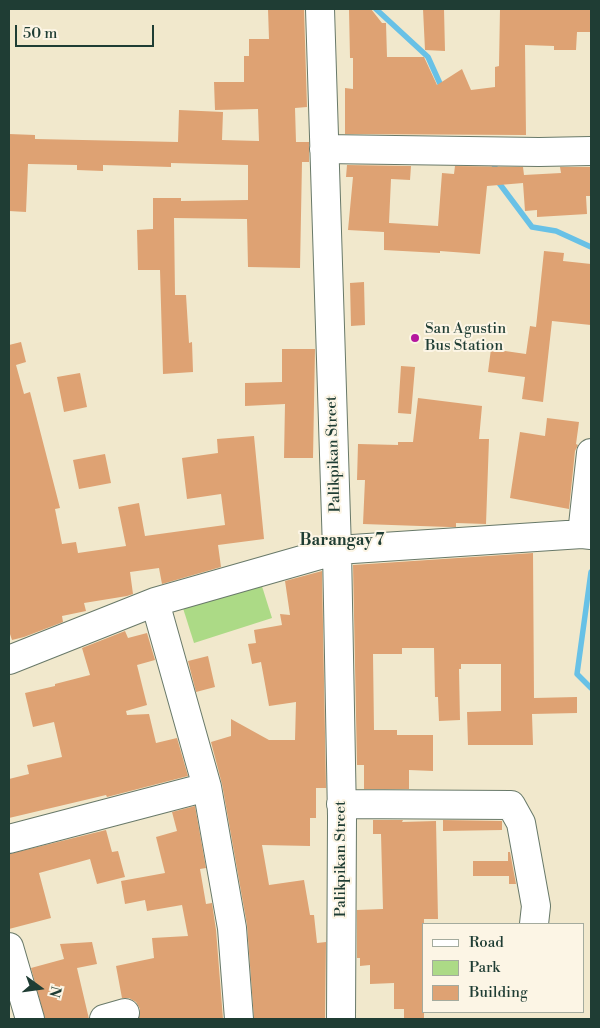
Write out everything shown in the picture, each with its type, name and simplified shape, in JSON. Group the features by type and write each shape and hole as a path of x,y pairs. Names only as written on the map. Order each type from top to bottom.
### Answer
{"street":[{"name":"Palikpikan Street","path":"320,9 337,550 341,804 341,1019"},
{"path":"324,149 591,151"},
{"path":"10,656 155,602 337,550 587,535 591,453"},
{"path":"155,602 207,787 232,928 238,1019"},
{"path":"9,839 207,787"},
{"path":"341,804 511,805 521,823 536,906 534,923"},
{"path":"9,947 30,1019"}],"green space":[{"path":"260,580 272,618 194,643 182,605"}],"building":[{"path":"268,9 304,9 307,107 295,108 296,142 309,142 309,162 302,162 300,268 248,267 247,219 174,218 175,295 186,295 189,343 192,342 193,372 163,374 160,270 138,270 137,230 153,229 153,198 181,198 181,201 248,200 248,165 171,163 171,167 103,165 103,171 77,170 77,165 28,164 26,212 9,211 9,134 35,135 35,139 178,142 179,110 223,112 222,140 259,141 258,109 215,110 214,82 244,82 244,56 249,56 249,39 269,39"},
{"path":"349,9 371,9 382,23 386,23 387,57 424,57 437,85 462,69 471,90 495,87 495,67 499,66 500,9 591,9 591,32 577,32 576,50 554,50 554,46 525,45 526,135 345,134 345,88 353,89 353,58 350,58"},
{"path":"423,9 444,9 445,51 425,50"},
{"path":"347,165 411,166 410,180 391,179 389,223 438,226 442,173 454,174 455,166 523,167 524,175 561,173 560,167 590,167 591,196 586,196 587,214 537,217 537,210 525,211 523,183 487,186 480,254 384,250 384,232 348,230 353,177 346,177"},
{"path":"544,251 564,253 563,261 591,264 591,325 552,321 543,402 522,399 525,377 488,372 491,349 526,354 530,326 536,327"},
{"path":"364,282 365,325 351,326 350,283"},
{"path":"21,342 26,362 16,365 24,394 30,392 60,508 55,509 62,544 76,542 78,553 126,546 118,507 139,503 145,536 225,525 221,494 187,499 182,458 218,453 217,439 254,436 264,539 218,545 221,567 162,584 159,568 130,572 133,594 84,603 86,611 62,616 63,622 12,640 9,631 9,345"},
{"path":"282,349 315,349 313,458 284,458 285,404 245,406 245,383 282,382"},
{"path":"401,366 415,367 411,414 398,413"},
{"path":"80,373 87,407 64,412 57,377"},
{"path":"418,398 482,406 479,439 489,439 486,524 456,523 456,527 449,527 363,524 365,480 357,480 358,444 398,445 398,442 413,442"},
{"path":"547,418 579,422 576,444 578,445 575,451 569,509 510,498 520,432 545,436"},
{"path":"105,454 111,483 79,489 73,460"},
{"path":"533,553 534,698 577,697 577,713 532,714 533,745 468,745 467,712 501,711 501,664 461,664 461,669 459,669 460,720 439,721 438,697 435,697 434,648 402,648 402,654 373,654 374,730 397,730 397,735 433,735 433,771 409,770 409,789 364,789 364,765 357,765 353,565"},
{"path":"322,571 326,788 316,788 316,818 310,818 310,846 262,845 269,885 304,880 310,915 314,915 317,943 326,942 325,1019 254,1019 247,925 222,784 211,742 231,736 231,719 269,740 295,740 296,702 269,706 261,662 252,664 248,644 256,643 254,630 282,625 280,614 290,615 285,581"},
{"path":"125,631 128,638 147,633 155,660 137,665 147,705 126,711 127,715 149,714 156,743 177,738 188,776 107,797 106,795 9,818 9,779 29,774 27,765 62,757 54,722 33,727 25,693 90,675 82,648"},
{"path":"208,656 215,687 196,692 188,661"},
{"path":"195,806 206,868 200,869 206,904 212,903 216,930 223,1019 139,1019 140,1009 136,1002 129,998 122,998 116,966 154,958 152,938 188,936 182,905 147,911 145,900 125,904 121,881 165,873 156,837 177,831 172,812"},
{"path":"373,820 403,820 402,822 436,821 438,919 424,919 424,923 422,923 422,1013 424,1013 424,1019 404,1019 404,1009 394,1009 394,983 370,984 370,965 360,966 360,958 357,958 357,910 383,909 381,834 373,834"},
{"path":"443,820 502,821 502,830 443,831"},
{"path":"106,830 112,852 118,851 125,877 97,884 90,859 39,873 51,918 9,929 9,854"},
{"path":"508,852 510,852 516,884 509,884 509,876 473,876 473,861 508,861"},
{"path":"92,942 97,964 77,968 89,1019 45,1019 31,968 64,959 60,944"}],"waterway":[{"path":"376,9 428,57 442,88"},
{"path":"493,160 499,183 532,227 556,231 591,247"},
{"path":"591,572 577,674 591,688"}],"place":[{"name":"San Agustin Bus Station","path":"415,338"}],"district":[{"name":"Barangay 7","path":"342,541"}]}
